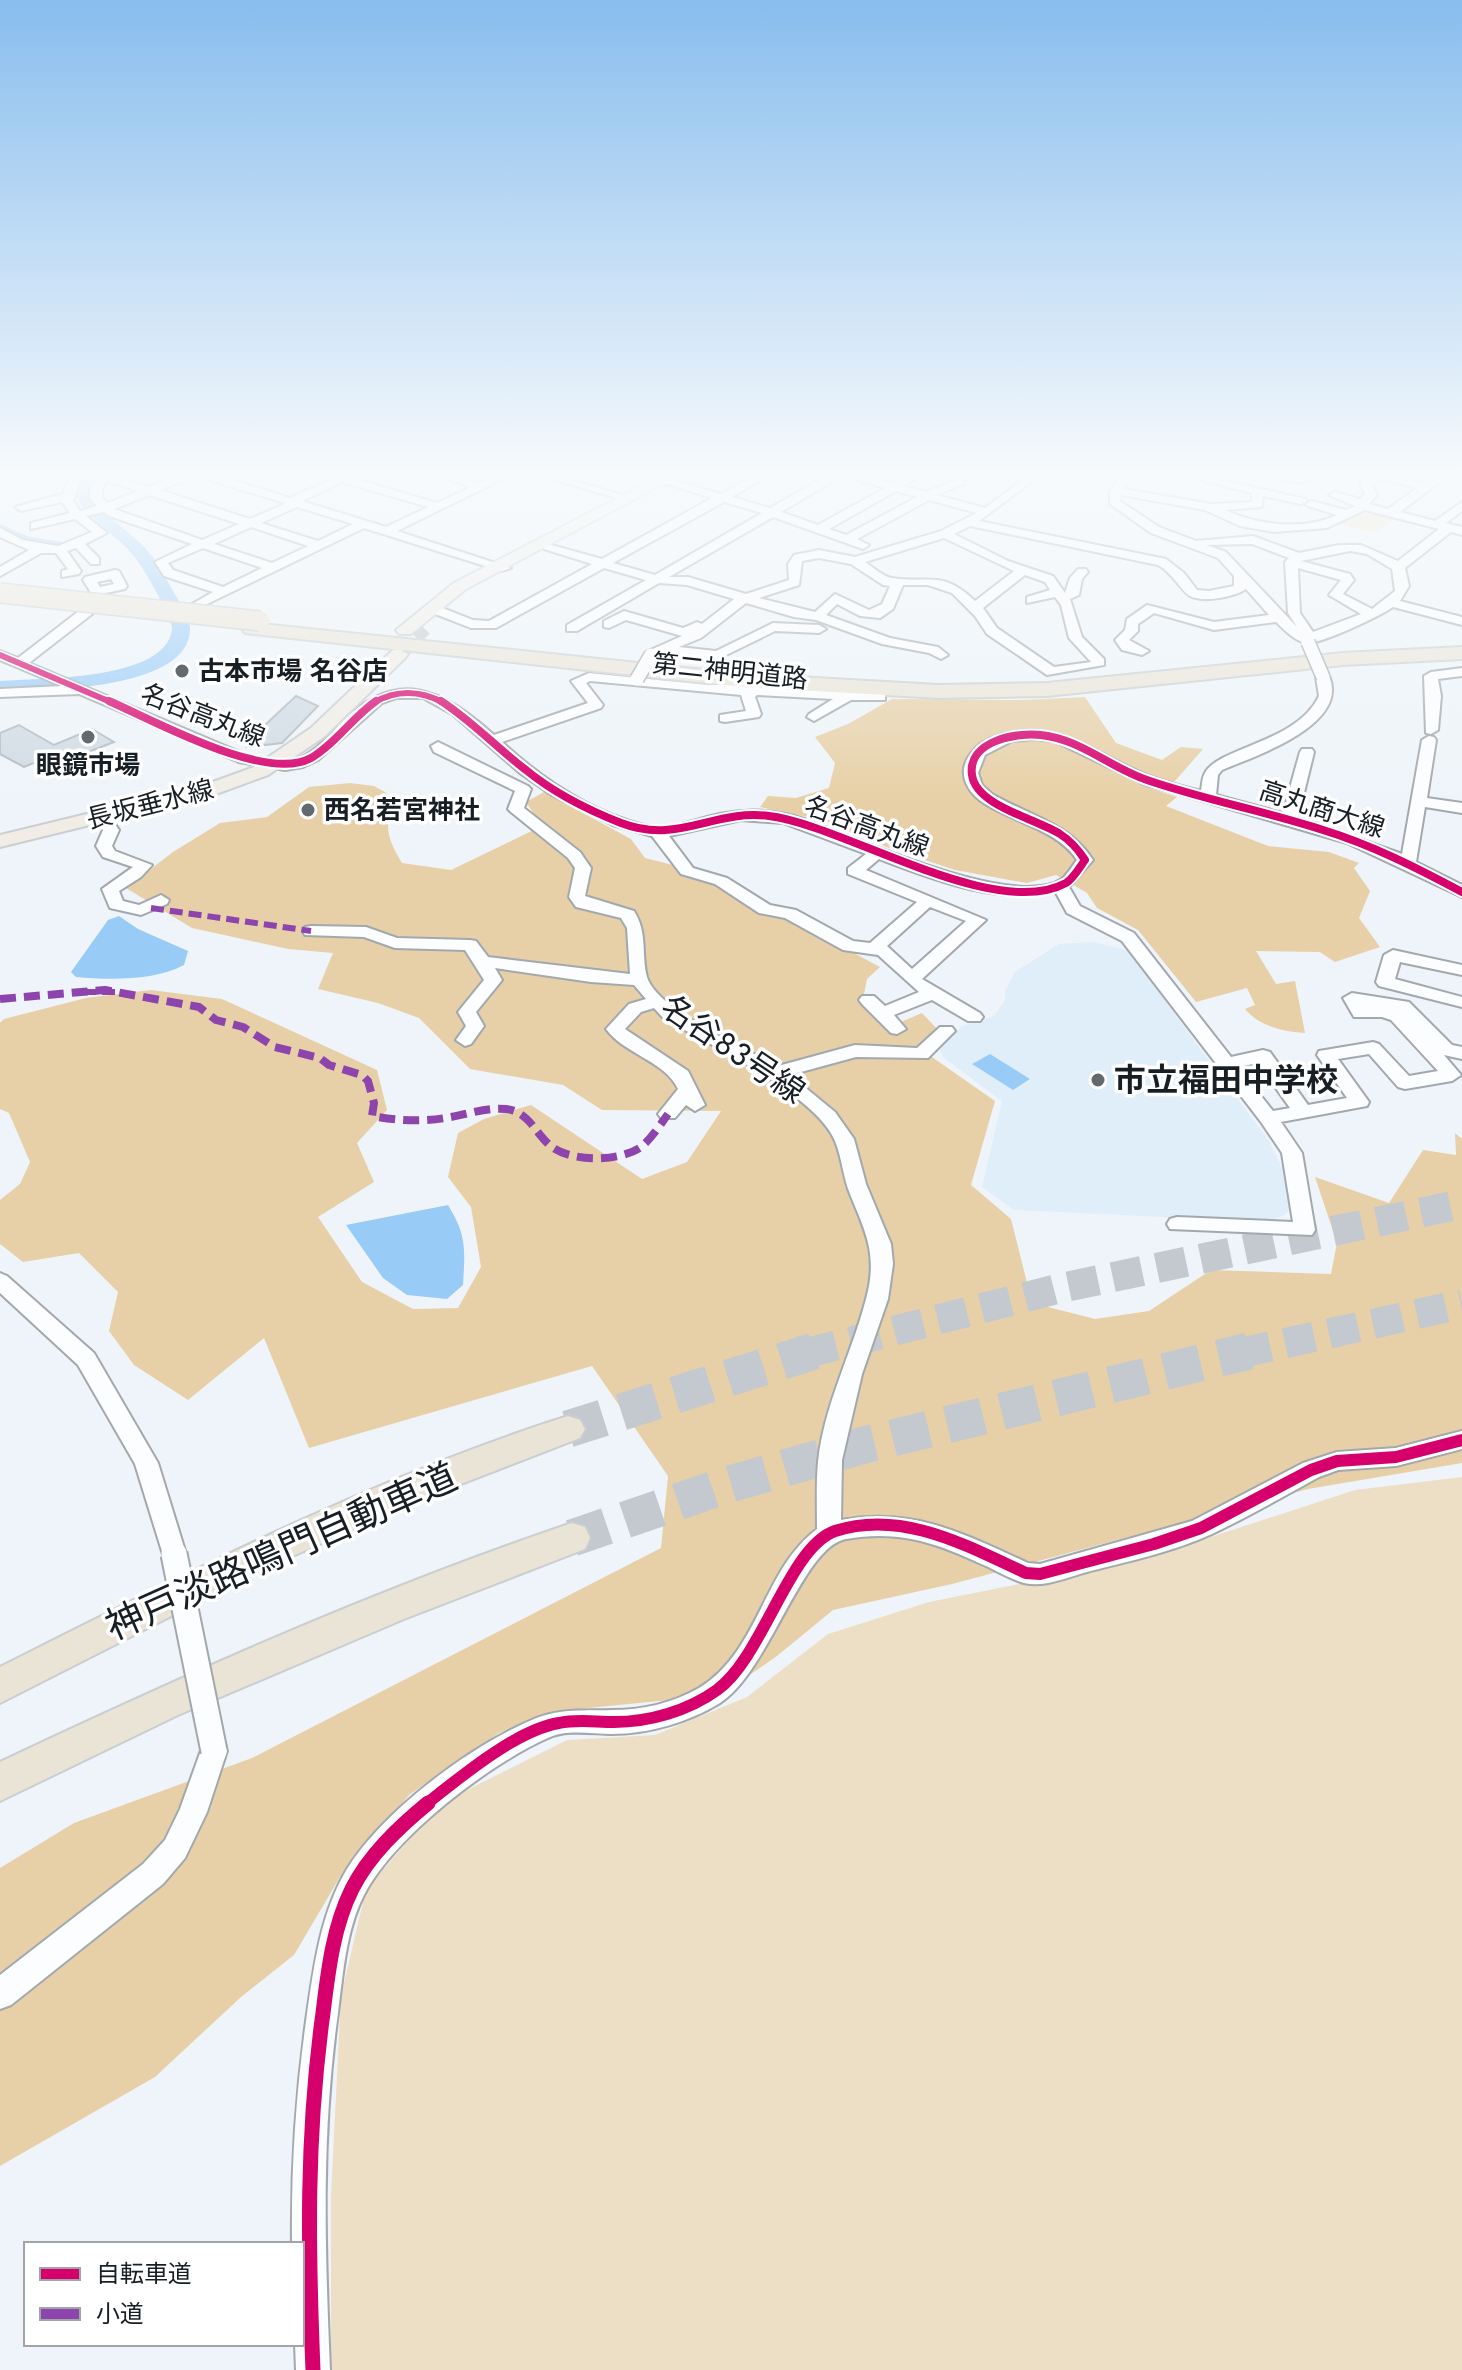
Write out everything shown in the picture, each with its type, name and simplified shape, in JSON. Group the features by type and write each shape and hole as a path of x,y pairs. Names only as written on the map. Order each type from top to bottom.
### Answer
{"highway":[{"name":"第二神明道路","path":"0,592 756,683 900,691 989,692 1087,687 1338,658 1462,653"},
{"name":"第二神明道路","path":"0,601 759,675 912,684 1079,680 1331,651 1462,646"},
{"name":"神戸淡路鳴門自動車道","path":"0,1686 259,1554 417,1486 568,1429"},
{"path":"0,1668 103,1617 259,1547 417,1486"},
{"path":"0,1782 164,1703 391,1608 572,1538"}],"main road":[{"path":"405,630 442,598 471,583"},
{"path":"424,628 440,611 477,583"},
{"name":"長坂垂水線","path":"0,841 209,790 265,764 326,726 392,652"},
{"name":"長坂垂水線","path":"0,834 218,779 265,764"}],"street":[{"path":"201,583 225,592"},
{"path":"200,608 244,583"},
{"path":"440,611 471,624 491,625 566,583"},
{"path":"572,628 647,583"},
{"path":"693,583 794,613 818,616 941,655"},
{"path":"637,680 656,653 679,644 746,599 793,583"},
{"path":"893,583 904,583"},
{"path":"932,583 956,590 975,608 992,631 1052,672 1094,664 1076,638 1060,595 1051,583"},
{"path":"975,608 1007,583"},
{"path":"1032,600 1073,595 1075,583"},
{"path":"1186,583 1192,593 1209,595 1240,589 1240,583"},
{"path":"1248,583 1279,618 1308,640 1392,603 1403,589 1402,583"},
{"name":"高丸商大線","path":"1295,583 1294,613 1308,632 1327,693 1309,721 1217,767 1211,774 1208,796 1378,850 1462,892"},
{"path":"1346,583 1335,595 1370,613"},
{"path":"818,616 835,598 875,615 888,606 897,584"},
{"path":"0,592 93,596 100,601 19,664"},
{"path":"0,592 6,601 66,608 81,616"},
{"path":"1392,603 1462,621"},
{"path":"1143,646 1127,647 1122,640 1128,630 1152,608 1193,627 1226,626 1279,618"},
{"path":"609,624 624,615 684,633 697,626 709,625"},
{"path":"656,653 718,655 773,627 859,631"},
{"name":"名谷高丸線","path":"0,655 265,764 285,766 306,760 371,704 397,693 421,693 436,697 527,772 579,803 629,825 657,832 690,828 727,816 770,815 940,876 984,885 1043,891 1061,887"},
{"path":"1408,863 1430,735 1434,696 1431,676 1462,672"},
{"path":"639,980 635,928 628,915 582,903 577,897 583,868 574,855 516,809 523,789 438,746 487,740 549,723 596,705 578,681 589,677 708,689 880,697"},
{"path":"725,718 754,714 747,696 758,689"},
{"path":"0,693 82,690"},
{"path":"814,717 848,696"},
{"path":"1177,1224 1305,1230 1292,1153 1128,937 1073,909 1061,887 1075,879 1081,871 1085,860 1080,847 1063,832 986,798 975,789 971,773 974,760 986,747 1013,736 1045,735 1062,740 1145,780 1208,796"},
{"path":"1289,821 1307,752"},
{"path":"1418,801 1462,808"},
{"path":"102,816 111,830 104,846 109,854 144,865 110,889 116,904 141,910 161,900"},
{"path":"657,832 687,871 721,881 765,909 790,914 849,946 874,949 891,956 911,979 974,1017"},
{"path":"876,854 854,871 978,920 911,979"},
{"path":"874,949 928,900"},
{"name":"名谷８３号線","path":"311,931 366,932 395,943 470,945 482,961 591,977 639,980 670,1015 776,1073 828,1116 844,1139 856,1184 881,1244 883,1264 877,1299 851,1374 830,1460 829,1533"},
{"path":"1462,970 1393,955 1385,982 1462,1002"},
{"path":"465,1040 475,1026 467,1012 493,980 482,961"},
{"path":"882,1013 933,993"},
{"path":"1268,1118 1360,1102 1326,1055 1373,1048 1405,1083 1452,1075 1397,1016 1384,1011 1360,1013 1352,998 1403,1006 1446,1050 1462,1053"},
{"path":"868,1000 897,1029"},
{"path":"657,1001 635,1008 615,1029 681,1075 692,1097 668,1114"},
{"path":"776,1073 855,1051 921,1054 946,1031"},
{"path":"1226,1064 1263,1056 1303,1112"},
{"path":"0,1281 86,1359 146,1463 174,1554 214,1751 193,1812 175,1849 153,1874 0,1994"},
{"path":"313,2370 308,2239 312,2085 333,1952 345,1907 358,1878 370,1861 437,1796 500,1751 538,1729 568,1720 620,1723 644,1719 683,1707 715,1692 745,1663 789,1583 829,1533 867,1528 923,1529 1026,1573 1040,1574 1154,1544 1201,1528 1298,1476 1337,1461 1396,1457 1462,1440"}],"shaded area":[{"path":"1085,697 1116,743 1162,760 1181,747 1203,749 1175,781 1153,789 1177,797 1166,806 1268,846 1329,852 1359,863 1354,868 1370,891 1359,918 1380,947 1335,962 1320,952 1256,951 1276,984 1295,981 1305,1033 1272,1027 1257,1020 1245,1009 1255,1005 1247,988 1196,1002 1138,930 1097,908 1087,893 1056,875 1027,883 955,870 889,848 822,820 760,807 768,796 796,798 829,788 835,763 815,737 848,724 892,699"},
{"path":"350,783 374,786 392,796 388,831 402,863 451,870 546,824 536,817 526,802 544,792 631,839 645,858 689,869 727,894 785,916 880,967 867,979 862,1004 889,1027 922,1013 939,1031 919,1048 995,1101 971,1185 1011,1219 1032,1303 1095,1319 1149,1311 1211,1270 1331,1274 1337,1243 1315,1177 1389,1203 1423,1150 1456,1155 1455,1133 1462,1139 1462,1463 1308,1489 952,1584 833,1610 777,1656 721,1695 557,1711 499,1733 409,1795 340,1877 294,1955 241,1997 155,2077 0,2166 0,1868 74,1823 252,1758 661,1548 668,1476 592,1366 309,1448 264,1338 188,1400 134,1365 109,1331 118,1292 79,1253 23,1262 0,1244 0,1200 20,1184 30,1162 9,1113 0,1109 0,1023 4,1019 86,998 151,990 222,999 377,1070 387,1110 357,1143 374,1182 318,1217 362,1282 413,1309 458,1308 481,1267 471,1207 448,1177 458,1133 484,1119 531,1105 642,1179 687,1162 721,1111 602,1110 563,1085 470,1069 419,1018 378,1003 318,989 333,953 288,949 192,928 126,888 173,852 220,823 267,817 309,787"},
{"name":"市立福田中学校","path":"1092,942 1127,950 1269,1141 1282,1168 1292,1207 1286,1214 1268,1222 1014,1210 982,1187 1002,1101 944,1058 940,1050 962,1026 994,1016 1005,1000 1005,991 1015,972 1059,944"},
{"path":"1462,1477 1462,2370 331,2370 331,2195 341,1996 366,1889 441,1803 567,1740 655,1735 747,1697 828,1634 929,1602 1140,1560 1355,1490"}],"water":[{"path":"119,916 138,929 188,951 184,965 145,977 76,977 71,972 108,920"},
{"path":"990,1054 1030,1079 1013,1090 972,1064"},
{"path":"448,1205 462,1234 464,1262 463,1285 447,1299 407,1295 383,1278 346,1225"}],"building":[{"path":"296,696 318,706 282,743 247,747 264,726"},
{"path":"19,725 54,745 92,729 114,742 63,762 51,756 24,767 0,754 0,733"}],"waterway":[{"path":"0,687 105,678 133,672 157,662 174,649 181,630 178,617 158,583"}],"tunnel":[{"path":"399,654 424,628"},
{"path":"811,1352 1061,1288 1462,1204"},
{"path":"1241,1353 1462,1304"},
{"path":"572,1538 727,1485 864,1445 1249,1351"},
{"path":"568,1429 811,1352"}],"marked path":[{"path":"151,908 311,931"},
{"path":"0,999 105,990 199,1007 216,1020 243,1027 275,1047 320,1058 329,1065 362,1075 368,1081 374,1103 372,1116 422,1120 489,1109 512,1110 530,1121 552,1147 569,1154 606,1157 636,1150 646,1143 668,1114"}],"cycle path":[{"path":"0,655 244,759 278,766 298,764 313,757 377,700 412,692 427,695 457,711 513,760 557,792 628,826 667,832 730,816 774,816 904,863 996,888 1037,891 1068,883 1085,860 1075,845 1060,833 1002,807 975,786 971,773 973,761 988,745 1010,737 1044,735 1071,743 1149,781 1353,840 1402,860 1462,892"},
{"path":"313,2370 308,2150 314,2074 335,1938 351,1892 373,1857 392,1835 438,1794 489,1758 547,1725 568,1721 646,1719 673,1712 709,1696 727,1682 746,1660 811,1550 828,1534 838,1530 882,1527 938,1533 1026,1573 1040,1574 1154,1544 1201,1528 1311,1470 1337,1461 1396,1457 1462,1440"}],"place":[{"name":"古本市場 名谷店","path":"182,671"},
{"name":"眼鏡市場","path":"88,737"},
{"name":"西名若宮神社","path":"308,810"},
{"name":"市立福田中学校","path":"1098,1080"}]}
